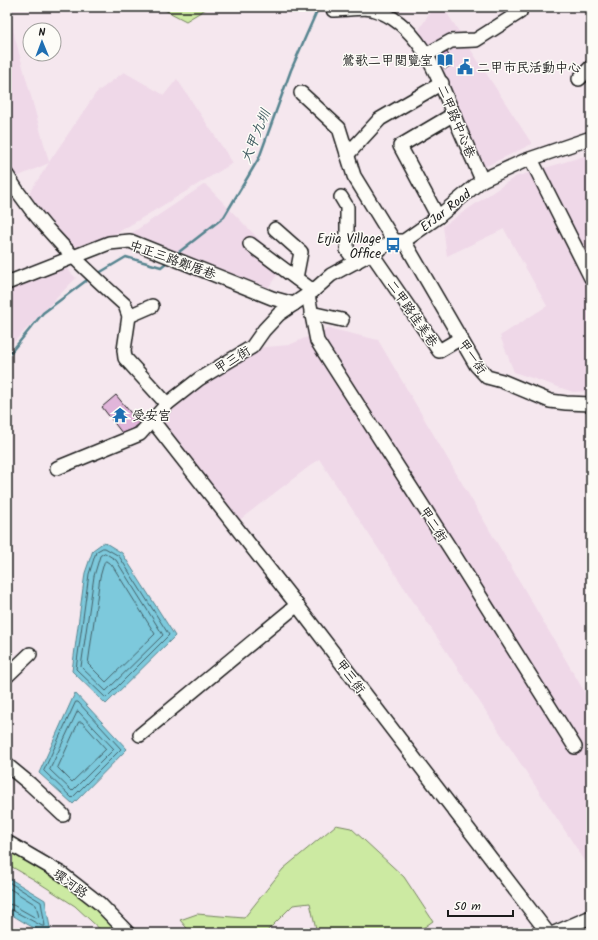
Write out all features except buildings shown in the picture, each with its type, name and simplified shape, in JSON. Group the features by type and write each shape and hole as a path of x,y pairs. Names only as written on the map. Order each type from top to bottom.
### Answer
{"street":[{"path":"426,55 451,41 476,40 520,12 519,7"},
{"name":"二甲路中心巷","path":"333,10 371,9 396,20 413,37 426,55 442,83 482,180"},
{"path":"579,79 591,67"},
{"path":"347,155 380,119 442,83"},
{"name":"甲一街","path":"301,93 338,128 354,176 399,241 461,338 476,365 487,377 550,401 591,404"},
{"path":"438,217 400,146 454,114"},
{"name":"ErJar Road","path":"310,293 331,275 399,241 438,217 482,180 531,159 591,138"},
{"path":"531,159 591,278"},
{"path":"7,175 20,196 72,257 125,306 129,316 124,350 125,358 167,404"},
{"path":"341,198 347,207 347,250 356,262"},
{"path":"275,229 300,252 296,278"},
{"name":"中正三路鄭厝巷","path":"7,283 109,243 130,241 272,298 294,304"},
{"path":"250,244 296,278 310,293"},
{"name":"二甲路佳美巷","path":"372,254 439,351 461,338"},
{"name":"甲三街","path":"57,468 140,434 167,404 199,379 252,347 264,330 279,314 310,293"},
{"name":"甲二街","path":"310,293 311,313 317,341 575,747"},
{"path":"129,316 152,306"},
{"path":"311,313 342,320"},
{"name":"甲三街","path":"152,420 297,605 548,933"},
{"path":"140,735 297,605"},
{"path":"7,676 30,654"},
{"path":"7,765 63,815"},
{"name":"環河路","path":"7,842 62,874 99,903 128,933"},
{"path":"554,933 591,917"}],"shaded area":[{"path":"433,7 443,7 532,144 484,167 419,30"},
{"path":"10,12 15,38 49,162 96,93 124,72 164,95 177,79 233,163 117,233 69,249 29,193 49,163 12,179 7,171 7,13"},
{"path":"591,154 591,391 573,392 514,372 500,336 547,306 504,229 447,256 443,226 515,177"},
{"path":"205,184 284,265 268,288 132,233"},
{"path":"65,267 76,278 7,349 7,289"},
{"path":"328,328 378,340 591,703 591,870 319,459 238,521 158,416 255,348 289,345"}],"green space":[{"path":"159,7 209,7 186,21"},
{"path":"336,825 351,828 404,877 433,921 416,933 317,933 310,903 293,905 265,933 191,933 180,920 197,914 244,918 283,869"},
{"path":"7,850 72,887 96,906 121,933 104,933 75,906 7,864"}],"water":[{"path":"104,542 122,553 175,636 106,704 72,671 85,573 93,550"},
{"path":"75,693 127,749 73,804 39,773"},
{"path":"7,877 45,900 51,933 40,931 7,912"}],"waterway":[{"name":"大甲九圳","path":"179,252 224,217 259,158 291,70 316,13 321,7"},
{"name":"大甲九圳","path":"99,273 126,257 161,267 166,263"},
{"name":"大甲九圳","path":"7,357 43,313 87,280"}],"place":[{"name":"鶯歌二甲閱覽室","path":"445,60"},
{"name":"二甲市民活動中心","path":"465,67"},
{"name":"Erjia Village Office","path":"393,245"},
{"name":"受安宮","path":"120,415"}]}
